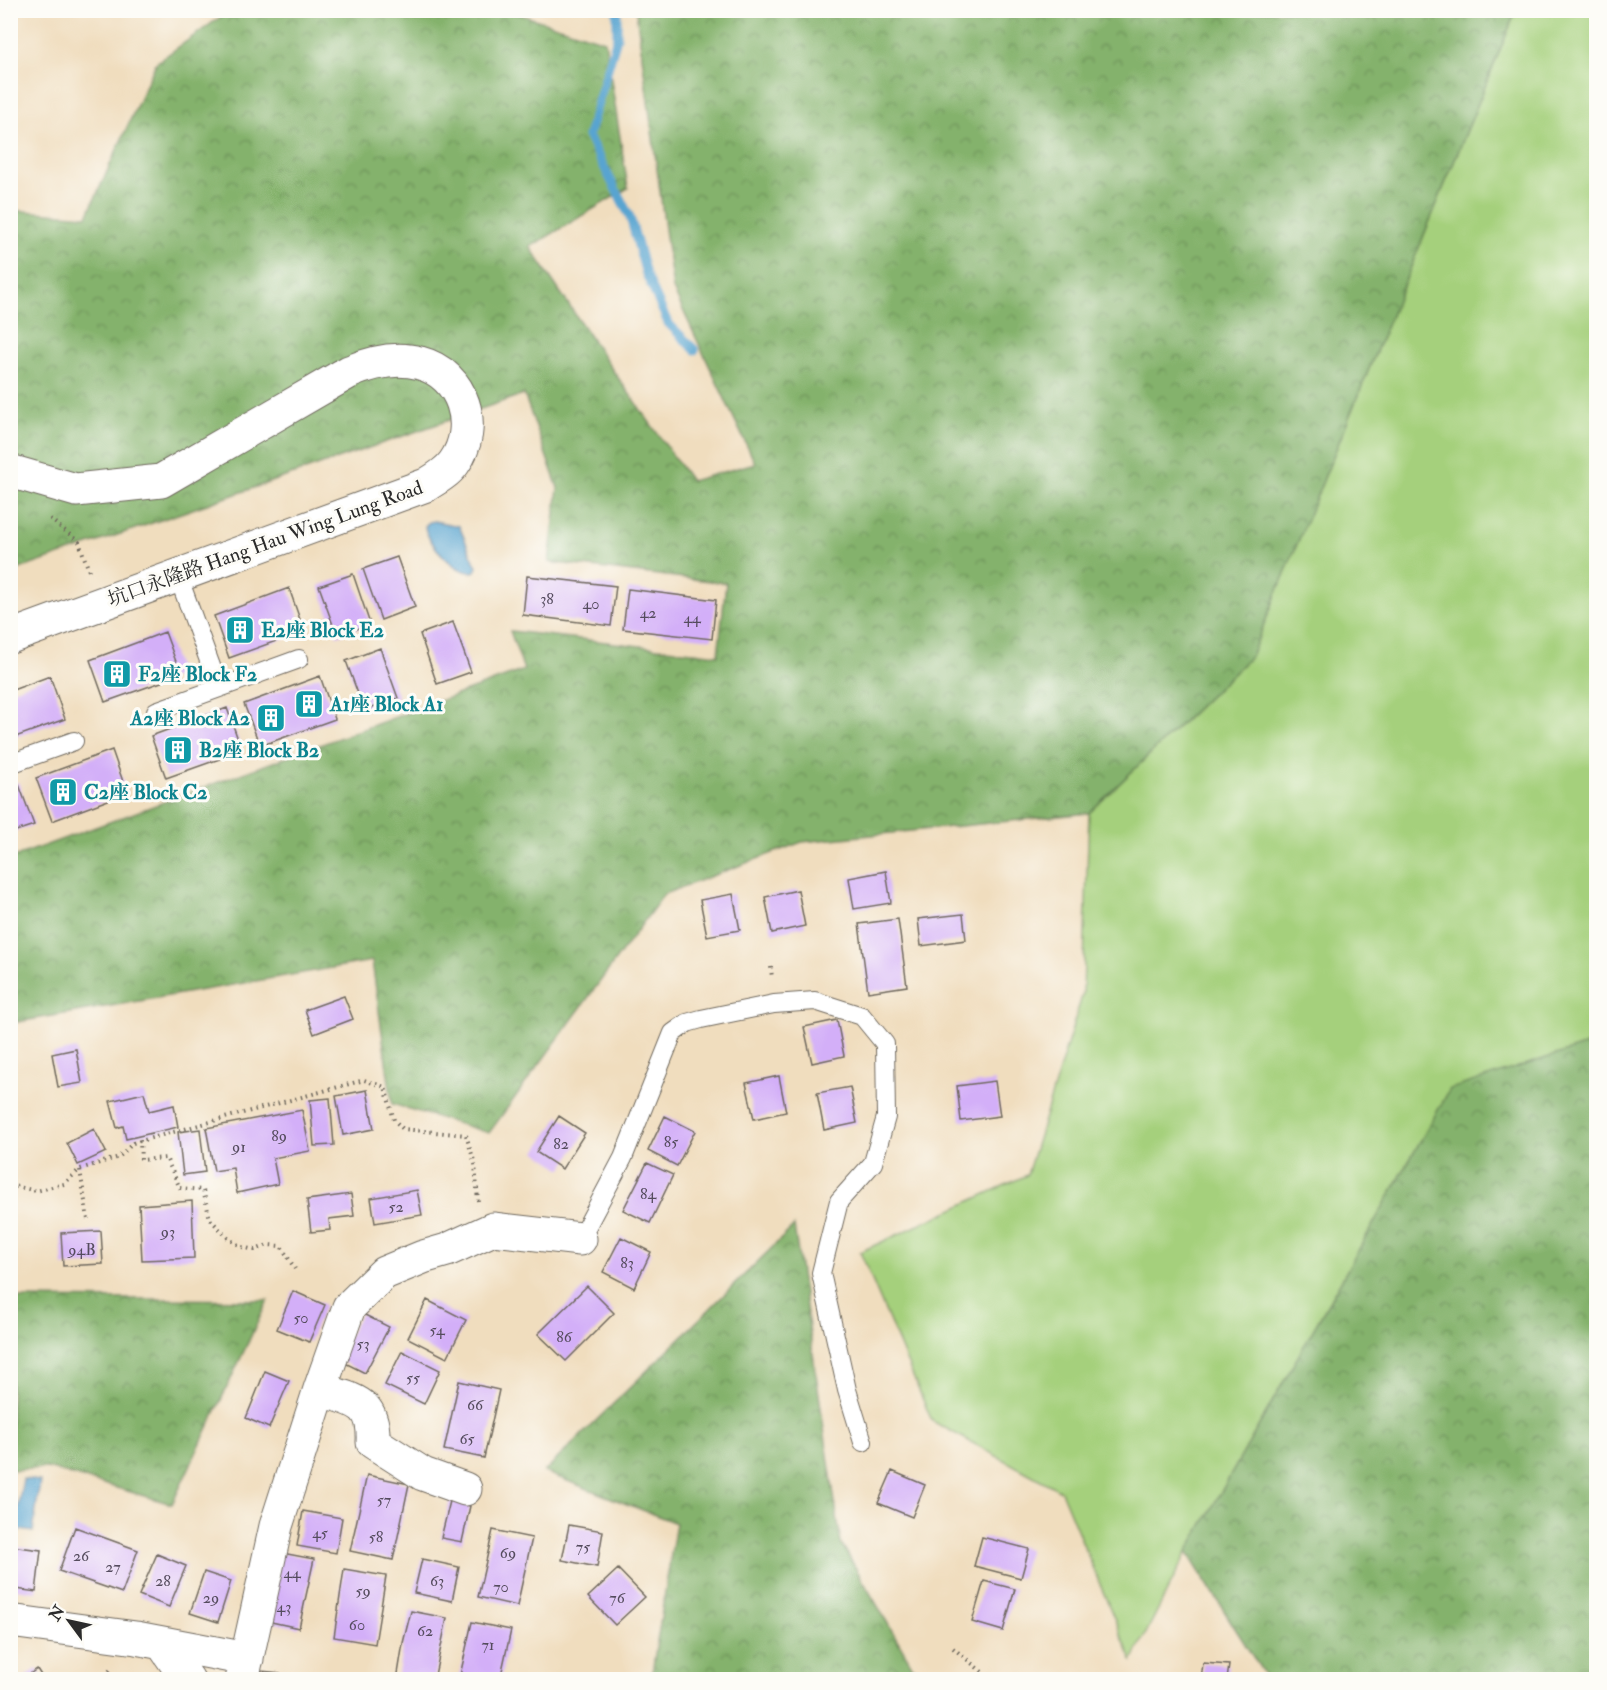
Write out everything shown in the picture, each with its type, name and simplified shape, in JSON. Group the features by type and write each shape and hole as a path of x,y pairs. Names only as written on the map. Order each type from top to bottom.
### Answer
{"street":[{"name":"坑口永隆路 Hang Hau Wing Lung Road","path":"10,471 76,489 161,481 348,372 366,365 384,362 402,360 420,363 436,370 450,381 460,396 466,413 467,430 463,448 454,464 441,476 426,485 10,637"},
{"path":"10,1621 162,1643 245,1669 276,1526 349,1306 384,1273 447,1250 493,1229 580,1239"},
{"path":"320,1389 362,1404 370,1415 374,1428 373,1442 423,1474 465,1489"},
{"path":"162,1643 188,1680"}],"lane":[{"path":"178,576 219,688"},
{"path":"156,711 299,659"},
{"path":"10,764 74,741"},
{"path":"580,1239 623,1158 673,1033 687,1023 774,1004 815,1001 862,1016 885,1044 885,1117 873,1163 839,1201 821,1273 847,1390 863,1442"}],"path":[{"path":"10,1185 36,1191 64,1184 80,1169 119,1157 133,1143 140,1140 364,1080 385,1087 394,1120 404,1129 466,1135 475,1164"},
{"path":"140,1140 141,1160 166,1158 180,1188 203,1190 210,1220 229,1239 242,1247 255,1250 268,1245 281,1246 296,1269"},
{"path":"80,1169 88,1220"},
{"path":"953,1648 992,1680"},
{"path":"101,1680 117,1664"}],"green space":[{"path":"229,11 509,11 605,41 628,188 530,247 609,365 691,481 755,463 673,289 636,11 1516,11 1251,656 1089,813 802,842 664,894 489,1133 392,1104 372,961 11,1023 11,858 524,670 510,631 718,655 726,583 549,562 558,488 524,394 11,572 11,210 87,216 156,63"},
{"path":"1516,11 1596,11 1596,1045 1446,1096 1187,1552 1132,1661 1061,1491 932,1421 860,1252 1027,1175 1083,993 1089,813 1251,656"},
{"path":"1596,1042 1596,1679 1267,1679 1187,1552 1450,1089"},
{"path":"794,1226 841,1543 913,1667 946,1679 651,1679 676,1523 544,1472"},
{"path":"11,1298 268,1300 172,1504 48,1468 11,1470"}],"water":[{"path":"434,521 459,526 477,567 475,571 469,572 461,569 437,549 425,526"},
{"path":"23,1479 40,1481 33,1532 14,1529"}],"building":[{"path":"397,557 415,607 381,620 363,569"},
{"path":"353,574 370,624 337,636 319,586"},
{"path":"527,576 616,586 611,626 523,615"},
{"path":"289,588 304,631 229,658 214,616"},
{"path":"628,589 716,600 712,639 623,629"},
{"path":"453,622 471,672 437,684 420,634"},
{"path":"165,632 181,675 105,702 90,660"},
{"path":"380,648 398,698 364,710 346,661"},
{"path":"50,676 65,719 10,739 10,691"},
{"path":"320,676 335,719 260,746 244,704"},
{"path":"227,708 242,751 166,778 151,736"},
{"path":"112,750 127,793 52,821 36,778"},
{"path":"18,782 34,825 10,833 10,785"},
{"path":"886,871 891,903 854,909 849,878"},
{"path":"798,890 805,926 772,933 765,897"},
{"path":"733,894 740,930 707,936 700,900"},
{"path":"963,914 966,940 921,946 918,919"},
{"path":"898,919 907,986 868,992 859,924"},
{"path":"344,996 353,1019 314,1034 305,1010"},
{"path":"837,1020 844,1056 812,1063 804,1027"},
{"path":"76,1049 82,1083 58,1087 52,1054"},
{"path":"779,1076 786,1112 754,1119 746,1083"},
{"path":"995,1081 1000,1116 961,1121 957,1086"},
{"path":"850,1087 857,1123 824,1130 817,1093"},
{"path":"367,1090 374,1129 343,1135 336,1096"},
{"path":"144,1093 149,1111 174,1105 178,1127 126,1139 123,1126 117,1128 110,1101"},
{"path":"330,1098 334,1145 314,1146 310,1100"},
{"path":"302,1110 310,1151 273,1158 278,1184 237,1193 233,1168 214,1171 206,1128"},
{"path":"559,1116 585,1133 562,1169 536,1152"},
{"path":"665,1116 695,1131 677,1166 648,1151"},
{"path":"94,1129 106,1152 78,1165 67,1143"},
{"path":"200,1129 205,1172 183,1175 178,1132"},
{"path":"647,1163 673,1175 650,1223 623,1210"},
{"path":"417,1190 422,1215 375,1223 371,1198"},
{"path":"351,1194 354,1216 329,1219 330,1230 311,1232 307,1200"},
{"path":"192,1201 194,1258 142,1260 139,1205"},
{"path":"101,1231 103,1264 63,1266 61,1233"},
{"path":"621,1237 651,1252 634,1288 603,1272"},
{"path":"587,1286 614,1313 566,1361 538,1334"},
{"path":"293,1291 325,1305 309,1342 277,1329"},
{"path":"427,1300 466,1320 447,1358 408,1338"},
{"path":"361,1313 389,1327 365,1373 337,1359"},
{"path":"402,1351 440,1370 424,1404 385,1385"},
{"path":"265,1371 289,1381 269,1428 246,1418"},
{"path":"459,1381 499,1390 484,1458 444,1450"},
{"path":"892,1471 925,1485 912,1517 878,1503"},
{"path":"367,1475 409,1484 393,1560 350,1551"},
{"path":"450,1501 470,1506 462,1542 441,1538"},
{"path":"303,1511 342,1518 336,1553 297,1546"},
{"path":"569,1525 603,1531 597,1567 562,1560"},
{"path":"75,1527 138,1550 122,1593 59,1571"},
{"path":"493,1530 532,1538 517,1606 478,1597"},
{"path":"982,1537 1029,1549 1021,1578 974,1566"},
{"path":"10,1546 41,1550 36,1592 10,1588"},
{"path":"277,1552 314,1559 299,1628 262,1620"},
{"path":"157,1554 186,1566 169,1607 139,1595"},
{"path":"422,1559 459,1567 452,1601 414,1593"},
{"path":"344,1569 386,1576 375,1644 334,1637"},
{"path":"618,1569 645,1597 615,1625 588,1597"},
{"path":"204,1572 231,1581 218,1622 190,1613"},
{"path":"984,1581 1015,1589 1003,1631 972,1622"},
{"path":"411,1611 447,1618 434,1680 397,1680"},
{"path":"472,1622 511,1630 500,1680 459,1680"},
{"path":"1203,1663 1229,1665 1227,1680 1201,1680"},
{"path":"37,1669 44,1680 21,1680"},
{"path":"251,1670 280,1673 279,1680 250,1680"}],"waterway":[{"path":"617,10 617,38 588,136 630,217 646,274 668,323 695,350"}],"place":[{"name":"E2座 Block E2","path":"240,630"},
{"name":"F2座 Block F2","path":"117,674"},
{"name":"A1座 Block A1","path":"309,704"},
{"name":"A2座 Block A2","path":"271,718"},
{"name":"B2座 Block B2","path":"178,750"},
{"name":"C2座 Block C2","path":"63,792"}]}
